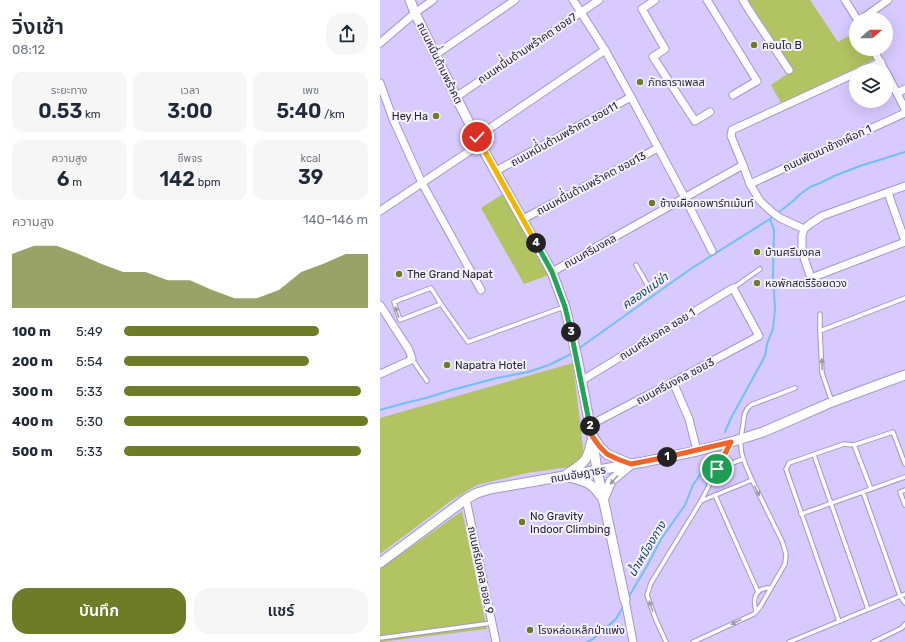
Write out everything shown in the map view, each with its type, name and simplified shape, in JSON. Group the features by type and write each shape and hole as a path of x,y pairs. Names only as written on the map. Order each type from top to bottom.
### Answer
{"street":[{"name":"ถนนหมื่่นด้ามพร้าคต","path":"410,0 456,97 552,272"},
{"path":"380,43 415,12 433,0"},
{"path":"435,55 515,0"},
{"path":"573,0 605,50 632,97 712,252"},
{"name":"ถนนหมื่่นด้ามพร้าคต ซอย7","path":"456,97 599,0"},
{"path":"655,0 642,9 665,49 653,57 695,121 710,112"},
{"path":"707,0 757,81 732,95"},
{"path":"743,0 788,70"},
{"path":"845,0 853,12"},
{"path":"872,12 888,0"},
{"path":"380,211 422,183 479,140 605,50"},
{"path":"877,56 881,62 877,64"},
{"path":"804,229 780,218 760,201 750,184 731,136 732,130 849,76"},
{"path":"380,83 422,183 481,290"},
{"path":"893,85 905,109"},
{"path":"897,93 905,89"},
{"name":"ถนนหมื่่นด้ามพร้าคต ซอย11","path":"496,171 632,97"},
{"name":"ถนนพัฒนาช้างเผือก 1","path":"750,184 905,113"},
{"name":"ถนนหมื่่นด้ามพร้าคต ซอย13","path":"523,219 658,148"},
{"name":"ถนนศรีมงคล","path":"625,600 597,470 577,357 565,307 552,272 743,166"},
{"path":"888,193 905,242 811,278 802,252 802,236 804,229 822,216 905,186"},
{"name":"ถนนศรีมงคล ซอย3","path":"590,425 759,336 733,288"},
{"name":"ถนนศรีมงคล ซอย 1","path":"581,381 733,288"},
{"path":"380,305 409,350 412,359 380,374"},
{"name":"ถนนอัษฎาธร","path":"380,563 466,498 477,493 490,489 644,462 736,441 784,423 832,402 905,376"},
{"path":"673,382 690,418 697,451"},
{"path":"592,436 607,454 631,464 611,481 603,500"},
{"path":"563,476 584,462 588,456 592,436"},
{"path":"563,476 590,483 596,488 603,500"},
{"name":"ถนนศรีมงคล ซอย 9","path":"466,498 496,642"},
{"path":"625,600 633,642"}],"lane":[{"path":"636,264 647,284"},
{"path":"733,288 760,269"},
{"path":"441,304 400,320 394,302 431,288 468,342 565,307"},
{"path":"820,331 905,298"},
{"path":"820,314 822,373 832,402"},
{"path":"412,359 427,381"},
{"path":"666,642 646,595 651,583 701,501 717,469 736,441 744,413 747,408 751,405 795,388"},
{"path":"839,621 786,469 789,463 844,444 854,445 893,432 905,464"},
{"path":"693,642 754,614 760,607 785,564 786,554 782,541 752,480 743,459 741,449 736,441"},
{"path":"854,445 871,489"},
{"path":"814,455 868,610"},
{"path":"717,469 743,459"},
{"path":"801,514 905,477"},
{"path":"701,501 752,480"},
{"path":"905,490 900,492 905,505"},
{"path":"862,492 900,596 905,603"},
{"path":"715,495 758,592"},
{"path":"756,611 754,598 758,592 764,588 771,588"},
{"path":"789,642 905,594"},
{"path":"380,638 492,622"},
{"path":"872,642 902,628 905,624"},
{"path":"802,637 805,642"}],"green space":[{"path":"748,0 810,0 838,42 849,36 849,56 874,56 875,59 864,64 849,64 849,71 781,103 771,85 793,70"},
{"path":"506,192 549,275 524,284 481,208"},
{"path":"573,363 584,456 577,466 527,473 477,485 452,500 380,554 380,418"},
{"path":"462,511 487,629 380,642 380,569"}],"waterway":[{"name":"คลองแม่ข่า","path":"578,349 692,268 770,219 810,187 860,166 905,152"},
{"name":"น้ำเหมืองกาง","path":"725,432 731,418 765,356 767,344 773,329 775,309 773,276 774,230 770,219"},
{"name":"คลองแม่ข่า","path":"380,410 497,378 528,372 549,365 573,353"},
{"name":"น้ำเหมืองกาง","path":"628,598 661,539 685,505 693,485 712,457"},
{"name":"น้ำเหมืองกาง","path":"587,642 593,639 616,619 624,605"}],"place":[{"name":"คอนโด B","path":"754,45"},
{"name":"ภัทธาราเพลส","path":"640,82"},
{"name":"Hey Ha","path":"436,116"},
{"name":"ช้างเผือกอพาร์ทเม้นท์","path":"652,203"},
{"name":"บ้านศรีมงคล","path":"757,252"},
{"name":"The Grand Napat","path":"399,274"},
{"name":"หอพักสตรีร้อยดวง","path":"757,283"},
{"name":"Napatra Hotel","path":"447,365"},
{"name":"No Gravity Indoor Climbing","path":"522,522"},
{"name":"โรงหล่อเหล็กป่าแพ่ง","path":"530,630"}],"route":[{"path":"477,137 552,272 565,307 577,357 592,436 607,454 631,464 697,451 731,442 717,469"}]}
